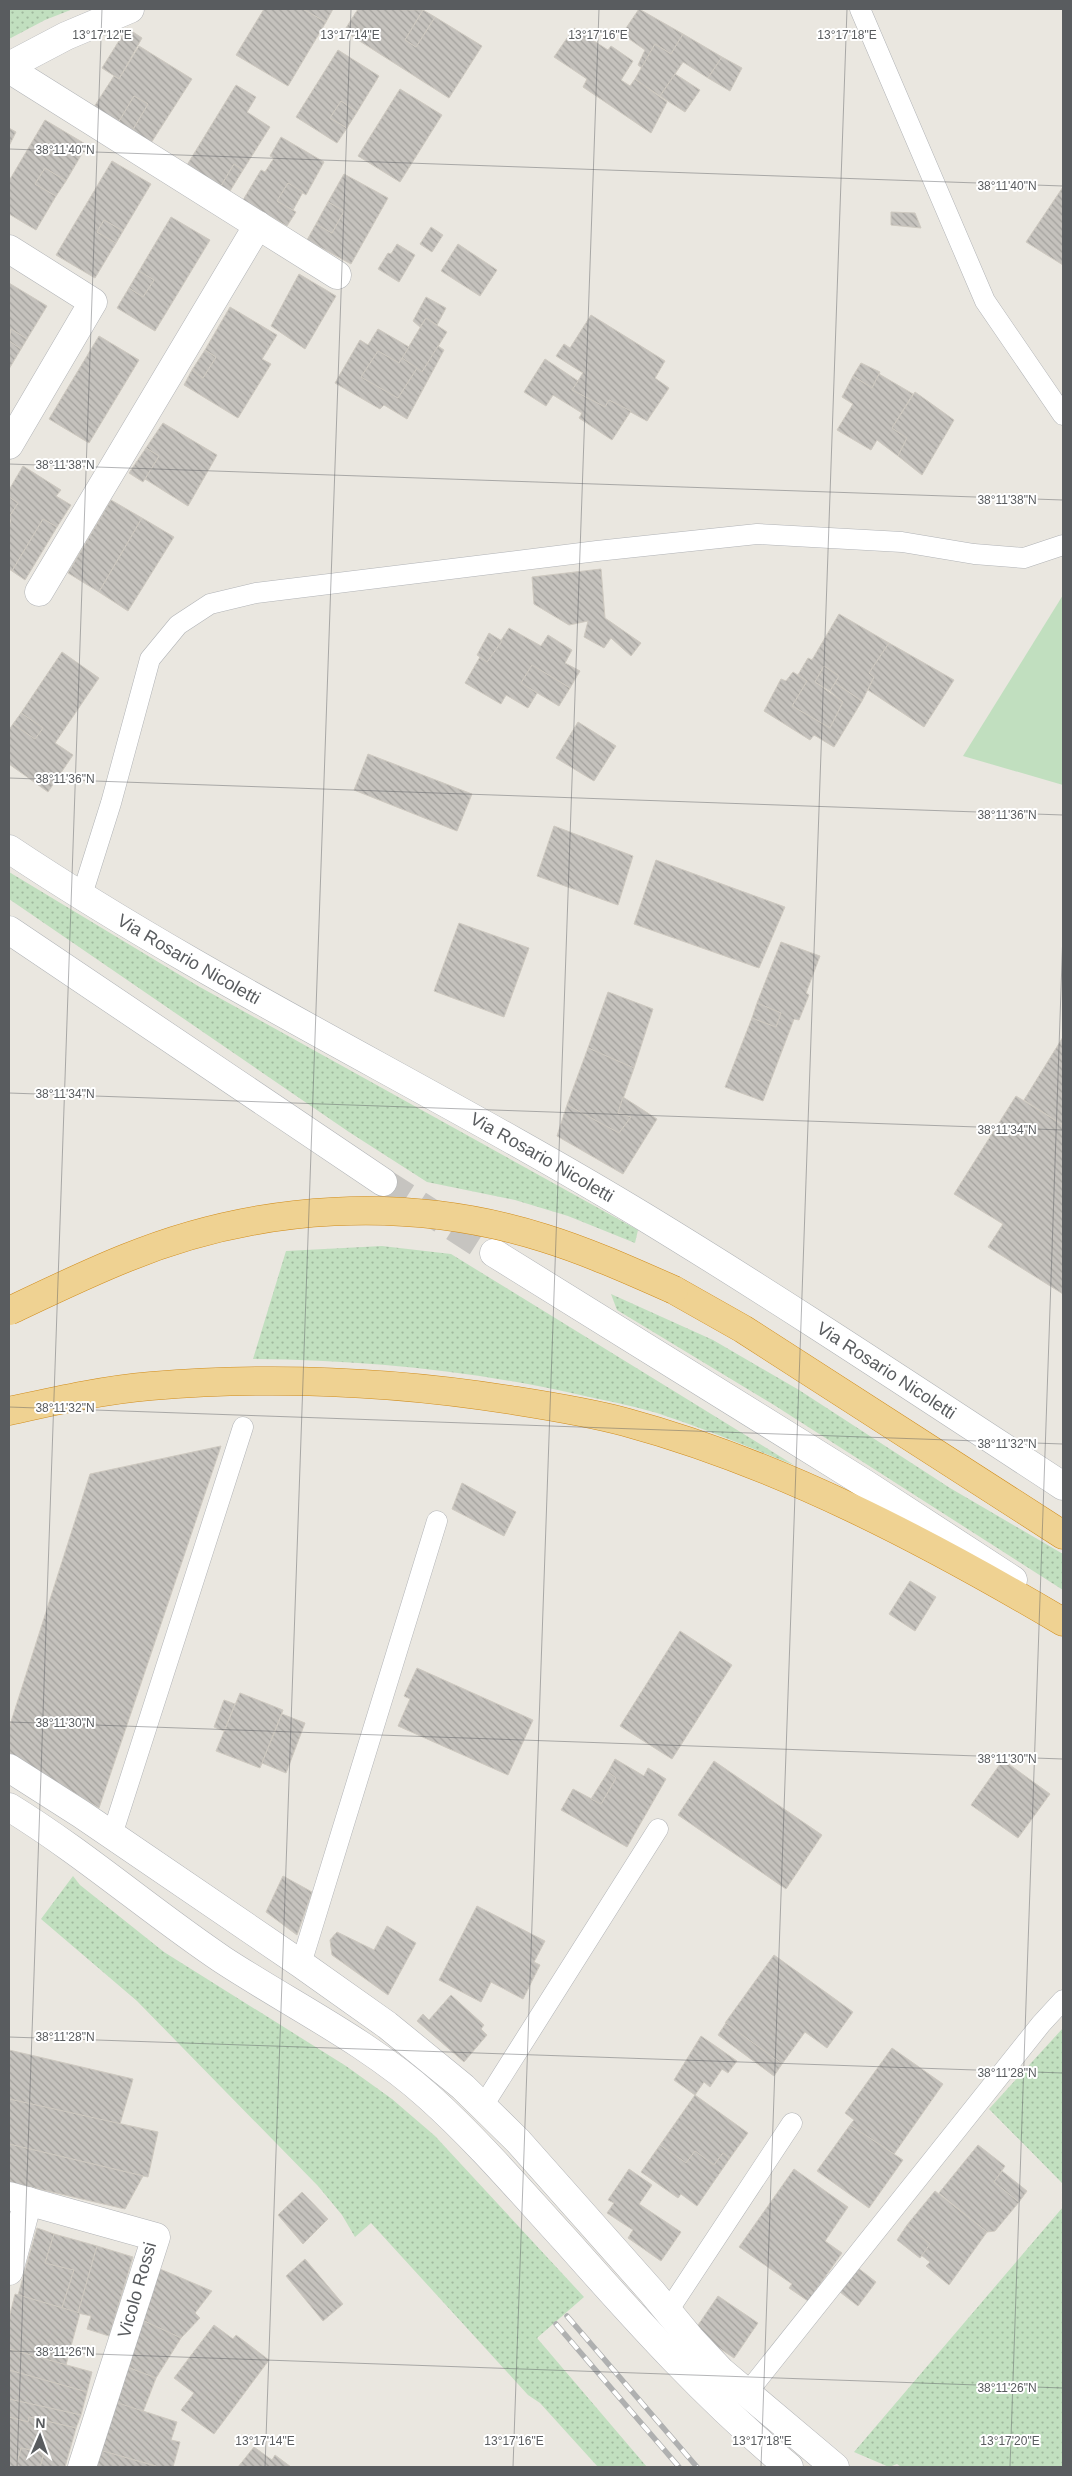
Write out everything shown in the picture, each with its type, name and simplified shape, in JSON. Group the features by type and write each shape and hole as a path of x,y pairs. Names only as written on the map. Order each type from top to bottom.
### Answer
{"highway":[{"path":"9,1311 127,1257 202,1233 263,1218 324,1212 383,1210 444,1216 491,1224 544,1238 606,1260 674,1290 743,1329 1063,1535"},
{"path":"9,1410 148,1386 297,1381 390,1385 462,1392 553,1407 625,1422 718,1452 806,1488 897,1530 1063,1622"}],"street":[{"path":"130,9 66,36 9,68 337,275"},
{"path":"39,592 258,225"},
{"path":"9,249 93,302 9,445"},
{"name":"Via Rosario Nicoletti","path":"9,849 81,898 207,971 362,1056 646,1218 1063,1486"},
{"path":"9,930 383,1182"},
{"path":"494,1254 864,1483 1063,1613"},
{"path":"9,1768 112,1835 301,1964 386,2026 463,2087 518,2141 702,2351 747,2393 835,2467"},
{"path":"9,1807 72,1849 179,1930 356,2042 429,2097 495,2163 661,2346 727,2413 790,2467"},
{"path":"9,2271 18,2198"},
{"name":"Vicolo Rossi","path":"18,2198 156,2236 82,2467"}],"lane":[{"path":"860,9 985,301 1063,416"},
{"path":"81,898 111,803 150,659 178,625 210,604 266,592 757,534 902,542 974,554 1024,558 1063,545"},
{"path":"112,1835 243,1427"},
{"path":"301,1964 437,1521"},
{"path":"483,2106 658,1829"},
{"path":"747,2393 1041,2024 1063,2000"},
{"path":"668,2311 792,2123"}],"green space":[{"path":"9,9 73,9 45,20 9,39"},
{"path":"1063,595 1063,785 963,756"},
{"path":"9,872 198,986 638,1230 635,1243 568,1216 515,1200 427,1182 349,1132 9,899"},
{"path":"382,1246 451,1254 794,1465 709,1431 657,1413 536,1386 456,1373 375,1364 253,1359 286,1251"},
{"path":"611,1294 713,1340 799,1390 950,1488 1063,1554 1063,1590 774,1405 617,1310"},
{"path":"73,1876 80,1885 164,1952 346,2066 392,2099 435,2136 584,2297 537,2338 647,2467 598,2467 540,2403 528,2395 371,2223 355,2237 342,2215 318,2186 137,2001 41,1919"},
{"path":"1063,2028 1063,2189 1062,2183 989,2109"},
{"path":"1063,2207 1063,2467 901,2467 897,2464 889,2467 854,2452"}],"building":[{"path":"264,9 303,9 326,22 288,86 236,55"},
{"path":"303,9 333,9 326,22"},
{"path":"358,9 423,10 405,40 416,47 435,17 482,46 449,98 344,31"},
{"path":"639,9 683,34 671,54 655,44 642,68 638,65 645,50 622,34"},
{"path":"423,10 435,17 416,47 405,40"},
{"path":"127,28 142,38 119,79 102,68"},
{"path":"574,28 608,50 611,46 633,61 621,80 630,86 635,79 667,102 651,133 583,87 587,79 554,57"},
{"path":"683,34 722,57 708,78 683,62 660,96 635,79 655,44 671,54"},
{"path":"139,46 192,79 151,143 132,131 148,104 134,96 118,123 94,107 114,76 119,79"},
{"path":"338,50 379,76 357,112 341,101 330,118 347,128 337,143 296,117"},
{"path":"722,57 742,68 730,91 708,78"},
{"path":"675,74 700,90 685,112 660,96"},
{"path":"236,85 256,97 247,112 270,127 243,170 234,164 221,186 187,165"},
{"path":"400,89 442,115 400,182 358,156"},
{"path":"134,96 148,104 132,131 118,123"},
{"path":"341,101 357,112 347,128 330,118"},
{"path":"45,120 87,145 66,181 45,168 35,184 56,196 36,230 9,214 9,181"},
{"path":"9,128 16,132 9,146"},
{"path":"281,137 324,162 306,195 288,183 277,201 296,212 287,226 243,200 261,170 265,172 274,158 270,156"},
{"path":"112,161 151,184 123,231 104,220 97,232 116,243 95,278 56,255"},
{"path":"234,164 243,170 230,191 221,186"},
{"path":"45,168 66,181 56,196 35,184"},
{"path":"344,174 388,198 351,264 307,240 316,224 332,233 344,211 328,202"},
{"path":"288,183 303,192 293,210 277,201"},
{"path":"1063,187 1063,265 1026,242"},
{"path":"328,202 344,211 332,233 316,224"},
{"path":"891,212 915,213 921,228 891,225"},
{"path":"171,217 210,240 155,331 117,308 129,288 143,297 154,280 139,271"},
{"path":"104,220 123,231 116,243 97,232"},
{"path":"431,227 443,235 432,252 420,244"},
{"path":"397,244 415,255 399,282 378,269 388,253 391,254"},
{"path":"458,244 497,270 480,296 441,271"},
{"path":"139,271 154,280 143,297 129,288"},
{"path":"299,274 336,296 305,349 271,326"},
{"path":"9,283 47,306 27,339 11,329 9,332"},
{"path":"426,297 446,308 437,325 426,318 420,327 413,321"},
{"path":"230,307 277,335 262,359 271,364 238,418 184,385 192,370 203,378 216,357 205,350"},
{"path":"591,315 665,361 655,378 669,388 647,421 609,400 605,407 572,390 583,373 556,356 564,344 570,348"},
{"path":"426,318 447,332 422,372 402,358"},
{"path":"11,329 27,339 21,349 9,341"},
{"path":"378,329 409,347 399,363 378,351 361,377 398,398 417,368 422,372 438,346 444,350 407,419 384,405 380,409 335,383 360,340 368,345"},
{"path":"99,336 139,360 89,443 49,419"},
{"path":"9,341 21,349 9,369"},
{"path":"205,350 216,357 203,378 192,370"},
{"path":"378,351 399,363 402,358 417,368 398,398 361,377"},
{"path":"545,359 578,381 572,390 605,407 609,400 631,411 612,440 579,418 582,413 553,395 546,406 524,392"},
{"path":"861,363 880,372 872,388 853,376"},
{"path":"879,374 913,394 892,428 907,438 898,456 877,440 871,450 837,430 853,404 842,397 853,376 872,388"},
{"path":"915,392 954,420 922,475 898,456 907,438 892,428"},
{"path":"163,423 217,455 188,506 145,479 159,456 146,448"},
{"path":"146,448 159,456 143,482 129,473"},
{"path":"23,466 61,490 56,496 71,505 57,527 43,519 12,571 9,569 9,525 11,521 9,517 18,503 9,497 9,490"},
{"path":"9,497 18,503 9,517"},
{"path":"111,500 142,518 99,592 68,573"},
{"path":"142,518 174,537 128,611 99,592"},
{"path":"43,519 57,527 25,580 12,571"},
{"path":"601,569 605,618 641,643 631,656 611,638 604,648 584,637 588,621 569,625 534,604 532,577"},
{"path":"839,614 889,643 869,673 874,677 862,701 835,683 839,676 824,666 815,682 843,702 830,728 792,706 807,681 798,675 808,658 812,660"},
{"path":"509,628 541,646 548,635 572,650 565,663 580,671 570,688 532,665 521,683 537,693 528,708 506,695 501,704 465,683 480,657 487,662"},
{"path":"489,633 502,641 487,662 477,655"},
{"path":"889,643 954,680 924,727 868,690 874,677 869,673"},
{"path":"62,652 99,678 55,743 73,755 48,792 9,764 9,730 13,724 35,739 43,728 21,713"},
{"path":"532,665 570,688 559,706 521,683"},
{"path":"824,666 839,676 830,691 815,682"},
{"path":"793,672 807,681 792,706 830,728 843,702 830,691 835,683 862,701 834,747 814,735 810,740 764,711 781,679 786,681"},
{"path":"21,713 43,728 35,739 13,724"},
{"path":"578,722 616,746 594,781 556,758"},
{"path":"368,754 472,794 457,831 354,790"},
{"path":"554,826 633,856 618,905 537,876"},
{"path":"656,860 785,907 759,968 634,924"},
{"path":"459,923 529,948 504,1017 434,991"},
{"path":"781,942 820,956 806,993 809,995 799,1020 794,1019 763,1101 725,1087 752,1018 776,1027 781,1013 757,1003"},
{"path":"608,992 653,1009 634,1068 588,1048"},
{"path":"757,1003 781,1013 776,1027 752,1018"},
{"path":"1063,1037 1063,1125 1024,1100"},
{"path":"588,1048 634,1068 618,1113 631,1117 619,1133 567,1105"},
{"path":"1016,1096 1063,1125 1063,1294 988,1247 1003,1224 954,1194"},
{"path":"623,1097 657,1119 623,1174 557,1136 567,1105 619,1133 631,1117 618,1113"},
{"path":"221,1446 99,1808 9,1753 9,1728 90,1474"},
{"path":"462,1483 516,1512 504,1536 452,1509"},
{"path":"910,1581 936,1597 915,1631 889,1614"},
{"path":"680,1631 732,1665 672,1759 620,1726"},
{"path":"417,1668 533,1720 508,1775 398,1726 410,1699 404,1696"},
{"path":"240,1693 283,1710 260,1768 216,1751"},
{"path":"224,1700 235,1704 224,1731 214,1727"},
{"path":"282,1714 305,1723 286,1773 262,1763"},
{"path":"615,1759 644,1776 648,1768 666,1779 627,1847 561,1810 573,1789 601,1804 616,1778 608,1772"},
{"path":"1003,1760 1050,1794 1018,1838 971,1805"},
{"path":"714,1761 822,1835 786,1889 678,1815"},
{"path":"608,1772 616,1778 601,1804 591,1799"},
{"path":"283,1876 312,1892 297,1935 266,1912"},
{"path":"477,1906 545,1941 534,1962 540,1965 523,1999 491,1982 481,2002 439,1980"},
{"path":"387,1926 416,1943 388,1995 332,1955 330,1940 337,1932 374,1950"},
{"path":"774,1955 853,2012 827,2048 805,2032 782,2064 725,2023"},
{"path":"451,1995 484,2025 481,2029 487,2035 464,2062 417,2021 423,2014 429,2020"},
{"path":"726,2023 782,2064 774,2076 718,2035"},
{"path":"701,2036 737,2061 728,2073 722,2069 710,2087 704,2082 695,2095 674,2080"},
{"path":"892,2048 943,2084 894,2154 850,2125 854,2120 845,2113"},
{"path":"9,2050 133,2079 120,2124 9,2099"},
{"path":"695,2095 748,2133 730,2158 723,2153 714,2165 695,2151 686,2163 660,2145"},
{"path":"9,2099 158,2132 148,2177 9,2144"},
{"path":"850,2125 903,2160 869,2208 817,2171"},
{"path":"9,2144 143,2176 125,2209 9,2182"},
{"path":"660,2145 686,2163 695,2151 714,2165 723,2153 730,2158 697,2206 681,2194 678,2198 641,2172"},
{"path":"978,2145 1005,2166 994,2182 1019,2202 995,2231 987,2232 939,2193"},
{"path":"629,2169 652,2185 639,2204 681,2232 661,2261 628,2238 633,2230 607,2213 614,2203 608,2200"},
{"path":"794,2169 848,2207 825,2241 842,2253 808,2301 789,2288 792,2284 739,2247"},
{"path":"1002,2171 1027,2191 1019,2202 994,2182"},
{"path":"935,2191 987,2232 949,2285 926,2266 930,2262 921,2255 930,2244 907,2225"},
{"path":"302,2192 328,2219 303,2244 278,2215"},
{"path":"907,2225 930,2244 920,2258 897,2240"},
{"path":"37,2228 54,2234 45,2263 74,2270 62,2308 18,2295"},
{"path":"54,2234 97,2246 78,2313 62,2308 74,2270 45,2263"},
{"path":"97,2246 133,2257 109,2336 87,2329 91,2316 78,2313"},
{"path":"305,2259 343,2304 323,2321 286,2276"},
{"path":"858,2268 876,2282 858,2306 840,2292"},
{"path":"160,2269 212,2291 195,2313 200,2318 181,2338 142,2320"},
{"path":"15,2294 80,2313 66,2365 9,2349 9,2318"},
{"path":"718,2296 758,2323 734,2358 694,2331"},
{"path":"142,2320 181,2338 156,2378 127,2367"},
{"path":"214,2325 233,2339 236,2335 269,2360 214,2434 181,2410 194,2393 174,2378"},
{"path":"9,2349 92,2372 87,2392 9,2370"},
{"path":"127,2367 156,2378 143,2412 115,2402"},
{"path":"9,2370 87,2392 81,2415 9,2399"},
{"path":"9,2399 81,2415 76,2428 29,2417 28,2422 9,2417"},
{"path":"115,2402 177,2422 171,2440 180,2442 173,2467 160,2467 99,2450"},
{"path":"9,2417 28,2422 29,2417 76,2428 65,2467 40,2467 44,2453 21,2448 16,2467 9,2467"},
{"path":"254,2447 272,2460 275,2455 291,2467 238,2467"},
{"path":"21,2448 44,2453 40,2467 16,2467"},
{"path":"96,2449 155,2466 155,2467 91,2467"}],"tunnel":[{"path":"383,1182 494,1253"}],"railway":[{"path":"567,2316 697,2467"},
{"path":"556,2324 679,2467"}]}
